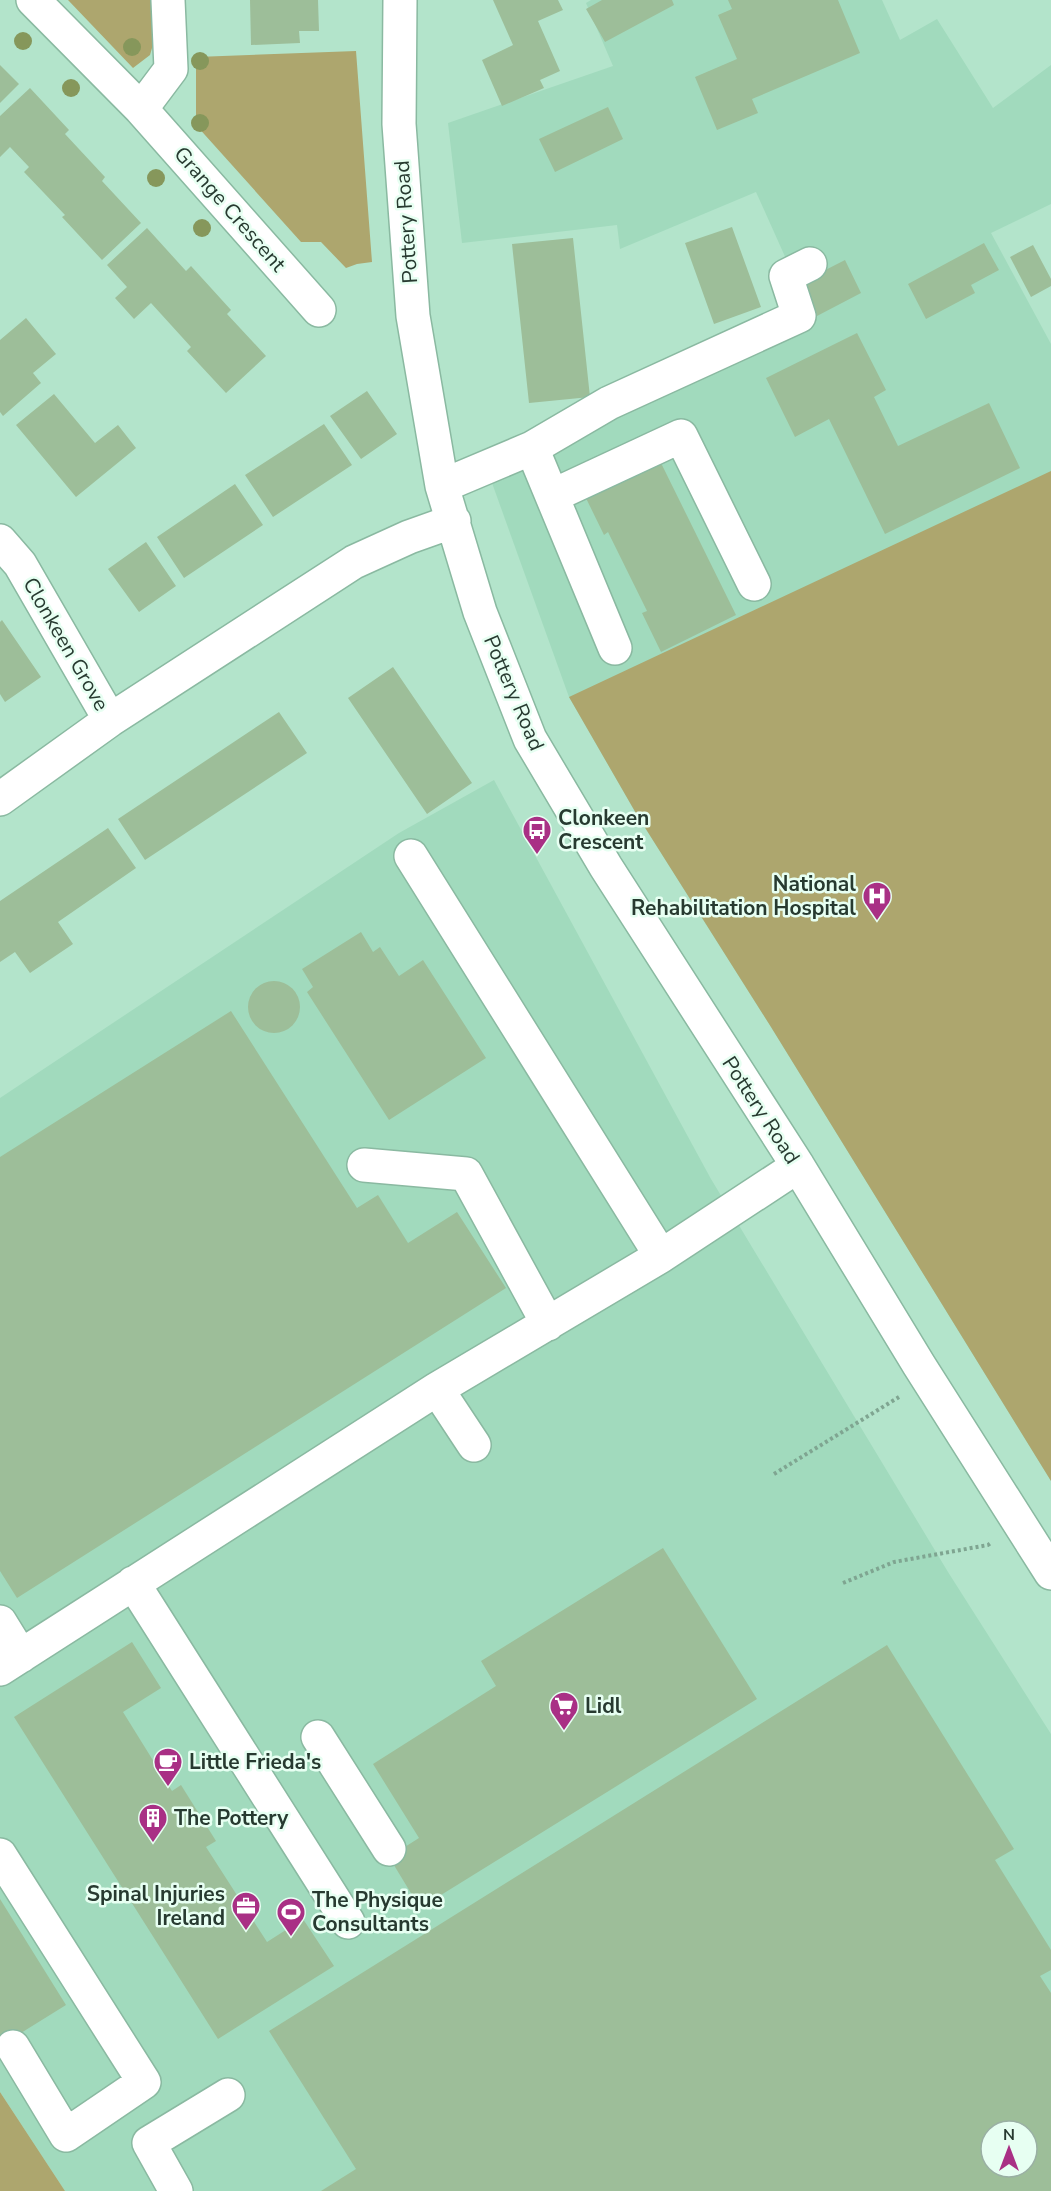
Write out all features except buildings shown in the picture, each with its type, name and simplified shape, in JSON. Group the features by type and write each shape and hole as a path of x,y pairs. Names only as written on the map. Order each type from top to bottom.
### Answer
{"street":[{"name":"Grange Crescent","path":"33,0 141,109 319,310"},
{"path":"141,109 171,69 168,0"},
{"name":"Pottery Road","path":"400,0 399,124 413,316 442,486 480,612 530,739 612,878 798,1166 928,1379 1051,1573"},
{"path":"442,486 532,448 609,403 799,316 786,276 810,264"},
{"path":"552,496 681,436 754,585"},
{"path":"532,448 615,648"},
{"path":"0,799 110,720 354,562 409,537 454,521"},
{"name":"Clonkeen Grove","path":"0,540 20,564 110,720"},
{"path":"411,856 661,1256"},
{"path":"364,1165 466,1174 548,1324"},
{"path":"0,1623 11,1662 437,1389 661,1256 798,1166"},
{"path":"437,1389 474,1445"},
{"path":"133,1583 348,1922"},
{"path":"318,1737 389,1849"},
{"path":"0,1855 144,2082 66,2135 13,2047"},
{"path":"176,2191 149,2143 228,2095"}],"path":[{"path":"774,1474 928,1379"},
{"path":"843,1583 894,1562 988,1545 1020,1524"}],"shaded area":[{"path":"68,0 151,0 154,41 150,55 133,68"},
{"path":"591,0 882,0 900,40 937,19 993,108 1051,65 1051,204 991,233 1051,344 1051,1481 771,1027 637,815 569,697 487,469 782,308 768,270 787,261 756,192 620,249 617,225 462,243 448,123 613,66 586,3"},
{"path":"356,51 372,262 346,268 321,242 301,242 196,125 196,57"},
{"name":"National Rehabilitation Hospital","path":"1051,471 1051,1481 771,1027 637,815 569,697"},
{"path":"494,780 711,1179 948,1572 1051,1734 1051,2191 65,2191 0,2092 0,1098 399,833"},
{"path":"0,2092 65,2191 0,2191"}],"place":[{"name":"Clonkeen Crescent","path":"537,856"},
{"name":"National Rehabilitation Hospital","path":"877,922"},
{"name":"Lidl","path":"564,1732"},
{"name":"Little Frieda's","path":"168,1788"},
{"name":"The Pottery","path":"153,1844"},
{"name":"Spinal Injuries Ireland","path":"246,1932"},
{"name":"The Physique Consultants","path":"291,1938"}]}
